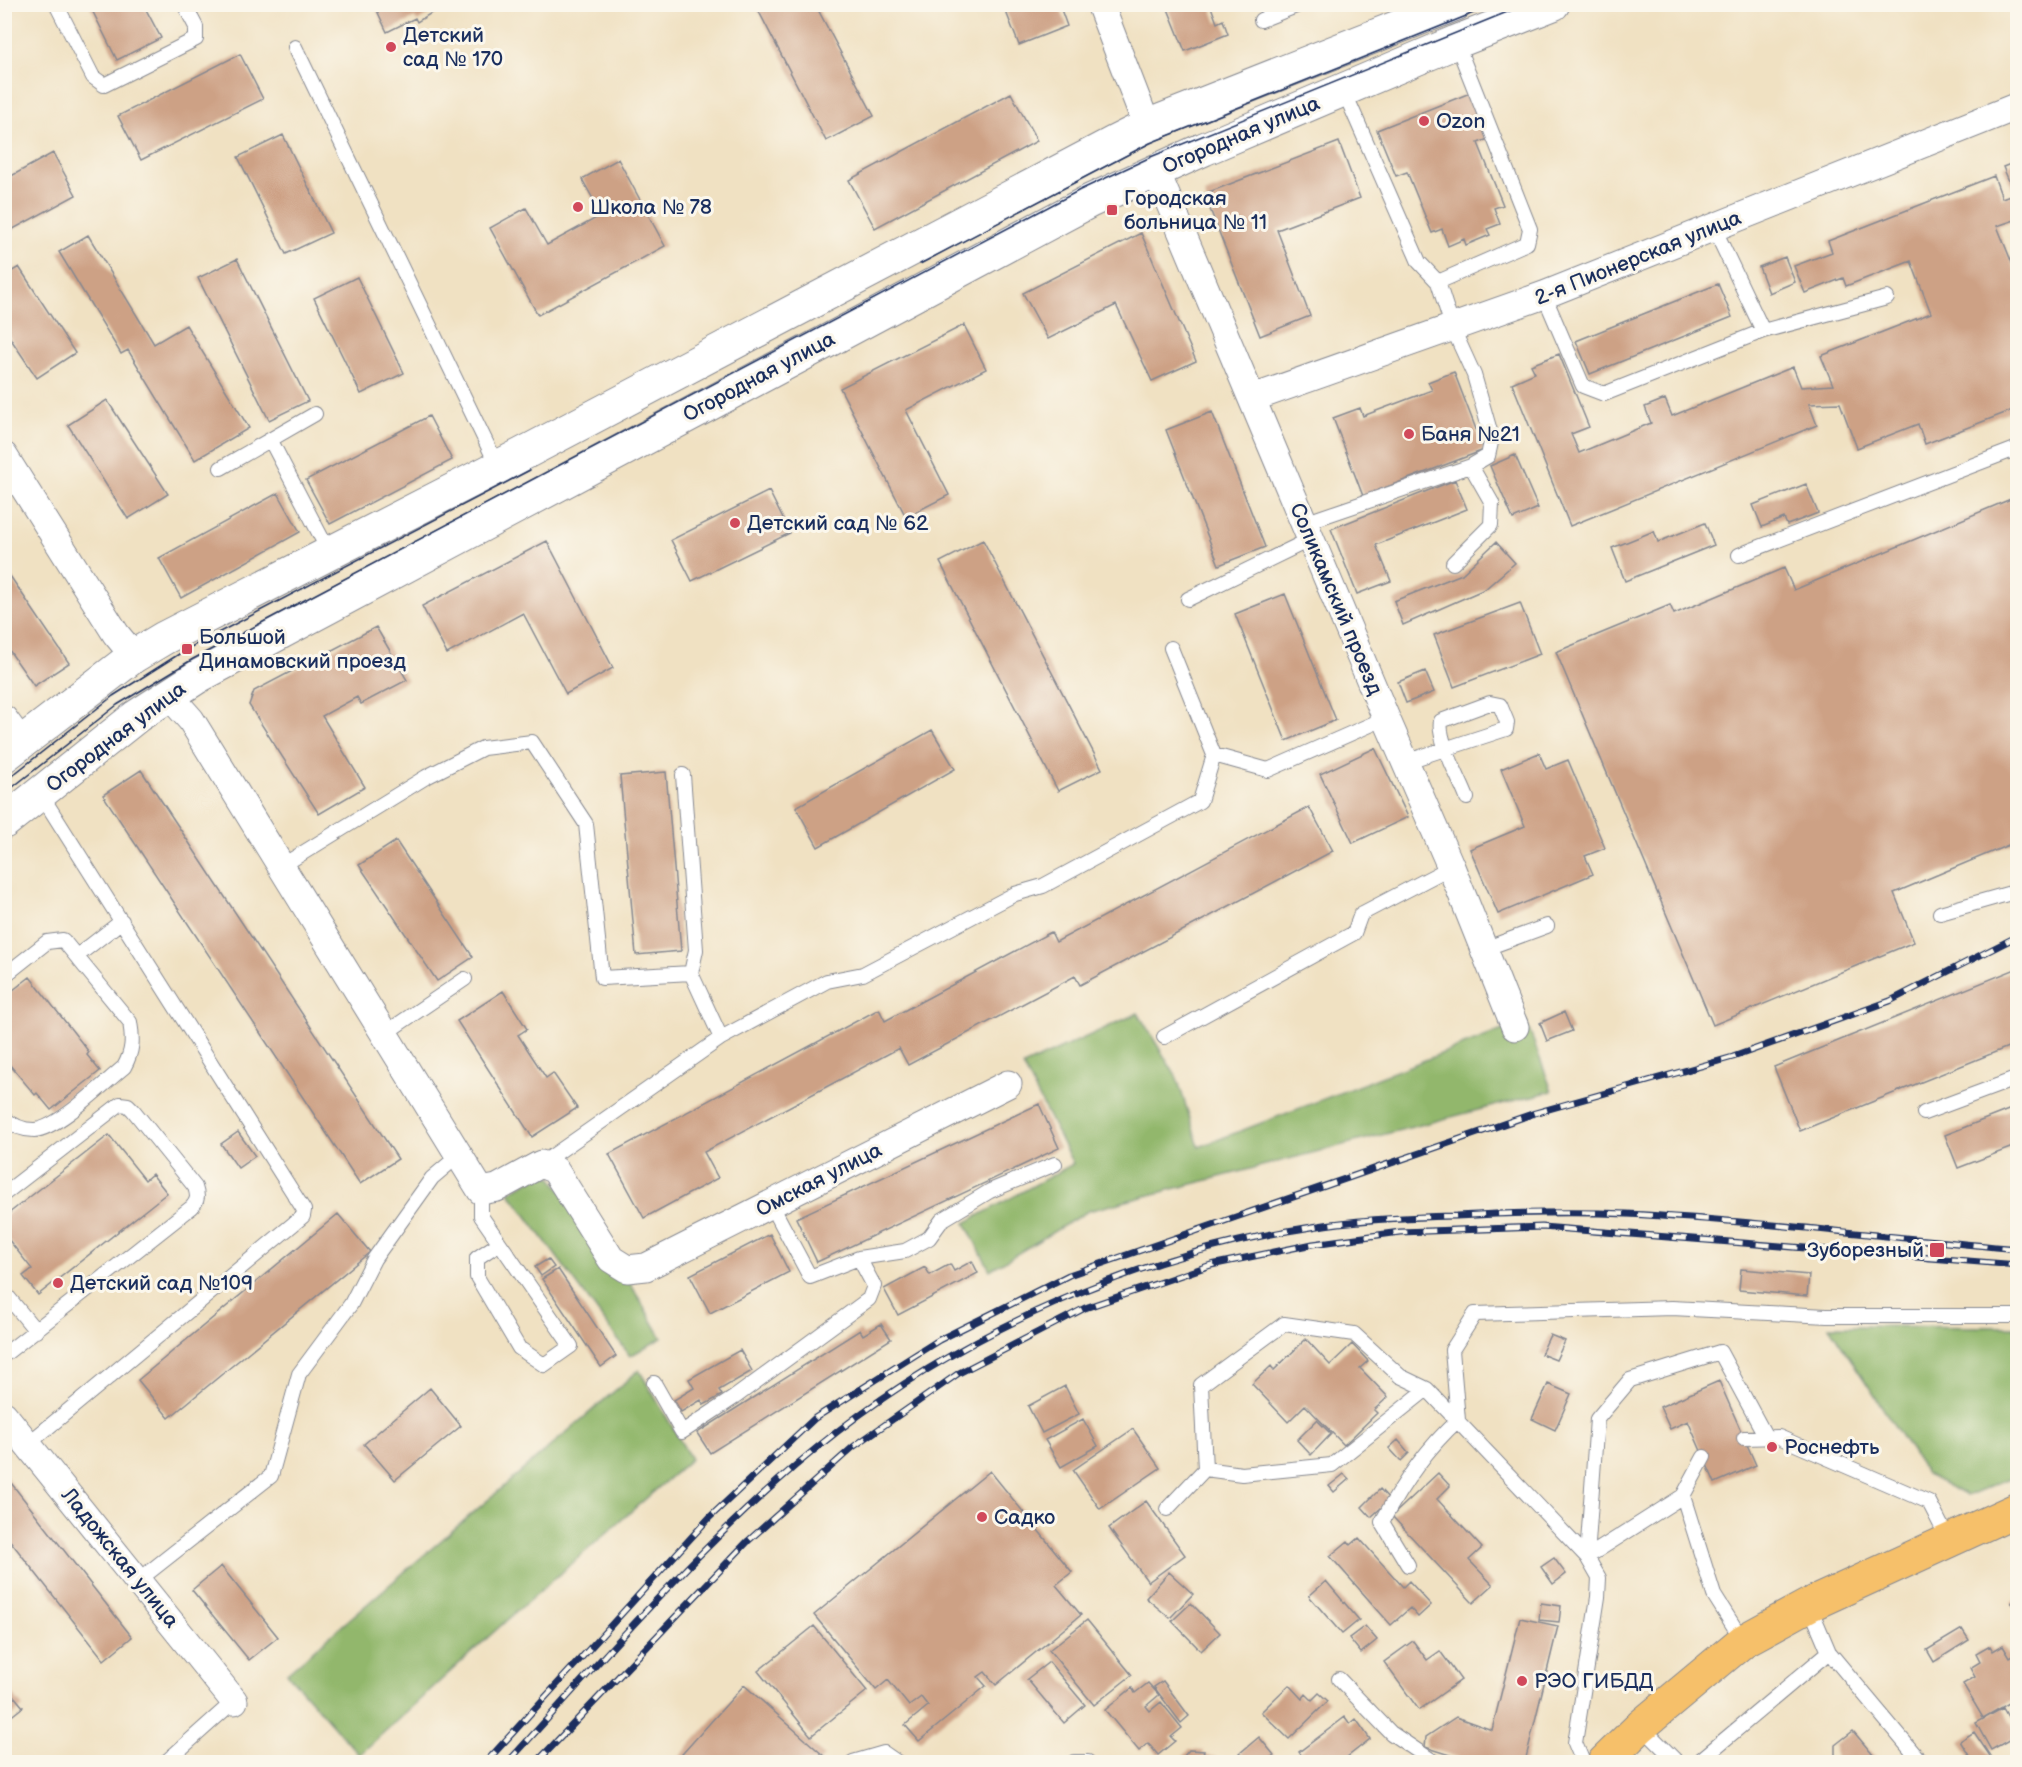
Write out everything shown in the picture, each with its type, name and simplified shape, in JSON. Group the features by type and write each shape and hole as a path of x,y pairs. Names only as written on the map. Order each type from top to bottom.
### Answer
{"main road":[{"path":"1604,1762 1641,1726 1743,1641 1809,1605 2018,1509"}],"street":[{"path":"1100,4 1147,126"},
{"name":"Огородная улица","path":"10,739 134,656 1147,126 1456,4"},
{"name":"Огородная улица","path":"4,822 168,694 1090,201 1456,42 1553,4"},
{"name":"2-я Пионерская улица","path":"1253,398 1544,295 2018,106"},
{"name":"Соликамский проезд","path":"1156,171 1386,718 1452,867 1515,1027"},
{"path":"4,456 117,634 134,656"},
{"path":"168,694 191,720 481,1191 496,1188 541,1164"},
{"name":"Омская улица","path":"541,1164 555,1170 611,1259 627,1269 646,1267 1008,1084"},
{"name":"Ладожская улица","path":"4,1415 234,1701"}],"lane":[{"path":"56,4 93,77 104,85 196,39 196,27 184,4"},
{"path":"1261,20 1301,4"},
{"path":"1438,282 1527,243 1530,229 1456,42"},
{"path":"296,48 498,467"},
{"path":"1188,599 1307,531 1471,466 1488,456 1492,438 1474,375 1453,329 1438,282 1419,261 1344,91"},
{"path":"1714,228 1764,331"},
{"path":"1544,295 1583,386 1604,394 1764,331 1887,298"},
{"path":"221,468 315,414"},
{"path":"271,441 329,552"},
{"path":"1739,555 2018,448"},
{"path":"1453,563 1491,525 1492,503 1471,466"},
{"path":"541,1164 721,1038 828,981 863,974 1015,894 1042,886 1200,801 1214,756 1171,648"},
{"path":"1405,762 1448,750 1506,729 1507,722 1500,705 1490,703 1441,721 1439,729 1448,750 1467,798"},
{"path":"1214,756 1268,770 1386,718"},
{"path":"280,867 426,777 483,748 532,742 586,824 602,978 691,973"},
{"path":"683,776 696,950 691,973 721,1038"},
{"path":"28,1444 303,1216 301,1202 40,793"},
{"path":"1164,1037 1354,933 1361,914 1452,867"},
{"path":"1940,913 2018,891"},
{"path":"77,956 122,921"},
{"path":"1484,949 1547,926"},
{"path":"4,976 54,939 63,940 130,1022 133,1039 131,1055 124,1066 51,1125 34,1130 18,1127 4,1118"},
{"path":"384,1034 465,979"},
{"path":"1924,1113 2018,1078"},
{"path":"4,1194 120,1104 128,1105 133,1110 195,1187 197,1194 197,1201 192,1207 4,1355"},
{"path":"139,1580 270,1476 299,1374 351,1304 374,1259 432,1178 458,1156"},
{"path":"771,1204 810,1277 859,1258 905,1251 929,1238 942,1220 990,1191 1055,1164"},
{"path":"481,1191 481,1216 498,1244 571,1346 544,1365 519,1348 477,1277 477,1258 498,1244"},
{"path":"654,1383 682,1432 735,1397 869,1299 874,1286 859,1258"},
{"path":"4,1292 36,1331"},
{"path":"1458,1420 1452,1350 1475,1314 1672,1308 1827,1316 2018,1316"},
{"path":"1167,1509 1205,1469 1201,1385 1284,1324 1354,1334 1400,1376 1426,1389 1458,1420 1587,1557 1599,1578 1575,1743 1583,1762"},
{"path":"1587,1557 1597,1419 1630,1380 1720,1352 1766,1437"},
{"path":"1205,1469 1242,1474 1332,1465 1426,1389"},
{"path":"1408,1565 1382,1522 1397,1494 1436,1440 1458,1420"},
{"path":"1744,1438 1779,1437 1929,1502 1949,1541"},
{"path":"1587,1557 1683,1496 1704,1457"},
{"path":"1683,1496 1714,1595 1743,1641"},
{"path":"1809,1605 1829,1652 1922,1762"},
{"path":"1698,1762 1829,1652"},
{"path":"1339,1679 1391,1733 1434,1762"},
{"path":"166,1762 234,1701"},
{"path":"1641,1726 1677,1762"},
{"path":"853,1762 884,1753 897,1762"},
{"path":"1074,1762 1088,1762"}],"green space":[{"path":"1138,1013 1177,1078 1199,1147 1526,1021 1552,1091 1088,1211 990,1270 965,1223 1073,1164 1023,1066"},
{"path":"540,1175 551,1177 626,1276 662,1338 630,1356 509,1192"},
{"path":"1829,1326 2017,1327 2017,1475 1967,1496 1926,1474"},
{"path":"639,1370 691,1459 507,1620 359,1755 287,1673"}],"building":[{"path":"89,4 143,4 161,38 117,60"},
{"path":"374,4 446,4 417,22 415,18 387,32"},
{"path":"755,4 815,4 874,116 826,141"},
{"path":"1003,4 1059,4 1067,26 1019,45"},
{"path":"1166,4 1210,4 1217,23 1223,20 1228,34 1185,51"},
{"path":"240,54 263,99 141,160 118,116"},
{"path":"1011,93 1037,141 875,228 849,180"},
{"path":"1470,93 1488,139 1478,143 1503,205 1494,208 1500,224 1487,229 1490,235 1466,245 1464,239 1448,246 1442,229 1432,233 1407,172 1396,176 1377,130"},
{"path":"283,135 331,233 286,254 238,157"},
{"path":"1339,142 1360,198 1277,230 1310,316 1260,336 1204,194"},
{"path":"53,153 76,195 4,234 4,180"},
{"path":"618,159 665,246 538,315 490,228 526,208 547,245 602,215 582,179"},
{"path":"2018,161 2018,186 2012,188 2003,167"},
{"path":"1994,176 2002,198 2013,194 2018,204 2018,219 1997,226 2018,278 2018,408 1925,444 1918,424 1857,448 1840,403 1809,404 1817,425 1570,526 1512,383 1535,373 1531,365 1559,354 1589,427 1571,434 1579,453 1651,423 1645,407 1665,399 1672,416 1793,367 1801,387 1833,385 1821,356 1931,313 1911,261 1846,286 1843,278 1805,293 1794,266 1832,252 1828,241"},
{"path":"1141,233 1196,361 1152,381 1116,305 1048,339 1023,293"},
{"path":"88,235 154,344 186,325 249,428 195,460 128,350 121,354 59,252"},
{"path":"1785,257 1795,282 1769,293 1759,267"},
{"path":"237,259 308,401 269,420 198,278"},
{"path":"19,267 75,353 37,378 4,329 4,276"},
{"path":"357,277 404,373 361,394 314,298"},
{"path":"1718,284 1732,317 1590,374 1576,341"},
{"path":"964,325 986,369 906,410 949,495 906,517 840,388"},
{"name":"Баня №21","path":"1454,372 1484,450 1363,496 1333,418 1360,408 1363,416 1432,390 1428,382"},
{"path":"107,400 168,494 128,519 68,425"},
{"path":"1212,412 1265,547 1219,565 1166,430"},
{"path":"429,416 452,460 330,524 306,480"},
{"path":"1515,455 1538,508 1513,519 1490,466"},
{"path":"1455,480 1467,509 1376,545 1391,581 1357,594 1331,529"},
{"path":"1806,484 1818,513 1787,525 1784,518 1762,527 1753,505"},
{"path":"769,491 790,533 692,581 671,540"},
{"path":"278,493 300,532 181,598 159,558"},
{"path":"2018,496 2018,841 1894,893 1914,942 1713,1025 1556,652 1670,605 1674,614 1784,568 1794,590"},
{"path":"1705,523 1714,545 1625,581 1612,548 1654,531 1658,542"},
{"path":"983,540 1102,769 1058,791 940,562"},
{"path":"547,541 613,668 566,694 523,613 447,654 422,606"},
{"path":"1496,542 1515,563 1485,589 1403,625 1394,601 1462,574"},
{"path":"4,567 69,663 34,686 4,643"},
{"path":"1285,594 1336,720 1286,741 1235,614"},
{"path":"1520,603 1540,654 1454,687 1434,635"},
{"path":"376,627 407,680 361,704 357,697 322,716 365,787 319,814 249,705 254,691"},
{"path":"1425,671 1434,692 1406,703 1398,682"},
{"path":"932,730 955,769 818,847 796,807"},
{"path":"1375,748 1408,817 1353,843 1320,774"},
{"path":"1539,753 1546,769 1568,760 1605,848 1585,856 1593,874 1498,914 1470,849 1525,826 1501,769"},
{"path":"141,770 398,1159 360,1184 103,795"},
{"path":"666,772 681,951 636,955 620,776"},
{"path":"1309,807 1333,851 1080,985 1075,976 908,1065 899,1048 704,1152 718,1178 644,1218 609,1154 879,1009 885,1021 1051,932 1056,942"},
{"path":"396,841 473,957 437,981 359,865"},
{"path":"2018,968 2018,1043 1800,1131 1774,1067"},
{"path":"30,977 89,1052 87,1055 100,1071 51,1110 37,1093 35,1095 4,1058 4,997"},
{"path":"503,991 527,1029 518,1035 546,1078 553,1073 577,1108 532,1137 457,1021"},
{"path":"1564,1012 1572,1031 1547,1041 1540,1023"},
{"path":"1039,1104 1059,1148 817,1262 796,1218"},
{"path":"2011,1109 2018,1125 2018,1145 1958,1168 1945,1135"},
{"path":"238,1132 255,1156 238,1168 221,1144"},
{"path":"109,1135 145,1180 152,1174 167,1193 38,1295 23,1276 32,1269 4,1234 4,1217"},
{"path":"338,1214 370,1252 169,1418 138,1380"},
{"path":"770,1234 789,1272 710,1313 690,1275"},
{"path":"548,1259 554,1267 541,1276 535,1267"},
{"path":"972,1261 978,1273 898,1315 884,1289 925,1267 930,1275 950,1264 954,1271"},
{"path":"558,1269 616,1356 601,1367 542,1279"},
{"path":"1741,1269 1809,1275 1807,1296 1739,1290"},
{"path":"881,1324 891,1339 710,1453 697,1433 860,1330 863,1335"},
{"path":"1550,1335 1565,1341 1556,1360 1541,1354"},
{"path":"1306,1339 1330,1365 1352,1344 1368,1361 1360,1368 1388,1397 1374,1410 1377,1413 1344,1445 1305,1405 1288,1422 1252,1384 1271,1366 1274,1370"},
{"path":"740,1350 752,1371 719,1390 722,1395 704,1405 701,1400 681,1412 674,1400 694,1388 689,1379"},
{"path":"1719,1381 1756,1465 1715,1483 1688,1421 1670,1429 1660,1407"},
{"path":"1548,1384 1571,1394 1555,1430 1532,1419"},
{"path":"1065,1386 1079,1414 1042,1433 1028,1406"},
{"path":"430,1388 461,1426 395,1480 364,1444"},
{"path":"1083,1419 1098,1446 1061,1467 1045,1440"},
{"path":"1317,1420 1331,1434 1311,1455 1297,1440"},
{"path":"1133,1429 1160,1468 1100,1509 1073,1470"},
{"path":"1398,1440 1409,1453 1401,1461 1389,1448"},
{"path":"990,1471 1072,1572 1056,1585 1081,1615 996,1685 985,1672 978,1677 986,1686 919,1741 905,1725 928,1706 921,1697 909,1706 888,1680 876,1690 814,1615"},
{"path":"1438,1473 1450,1486 1437,1499 1482,1548 1469,1560 1493,1585 1473,1603 1392,1516"},
{"path":"4,1474 132,1637 104,1660 4,1533"},
{"path":"1344,1474 1349,1479 1334,1492 1329,1486"},
{"path":"1380,1489 1390,1500 1371,1517 1362,1507"},
{"path":"1146,1501 1185,1555 1148,1582 1109,1528"},
{"path":"1359,1538 1403,1587 1409,1581 1431,1605 1418,1617 1410,1608 1391,1625 1330,1556 1348,1541 1351,1545"},
{"path":"1554,1558 1566,1574 1553,1584 1541,1567"},
{"path":"221,1566 278,1637 249,1660 192,1590"},
{"path":"1169,1572 1193,1594 1170,1618 1146,1598"},
{"path":"1326,1581 1359,1620 1342,1634 1309,1596"},
{"path":"2018,1598 2018,1613 2011,1603"},
{"path":"1191,1603 1220,1633 1201,1651 1172,1621"},
{"path":"1541,1603 1561,1606 1559,1622 1539,1620"},
{"path":"1520,1618 1558,1626 1525,1762 1473,1762 1425,1747 1426,1737 1456,1717 1492,1730"},
{"path":"1087,1620 1132,1675 1094,1705 1049,1650"},
{"path":"814,1626 867,1691 811,1736 758,1671"},
{"path":"1365,1626 1377,1640 1361,1653 1349,1638"},
{"path":"1962,1629 1969,1640 1934,1662 1927,1650"},
{"path":"1413,1641 1427,1660 1440,1651 1461,1680 1419,1710 1384,1662"},
{"path":"2003,1645 2010,1657 2018,1652 2018,1698 1983,1718 1963,1684 1975,1677 1970,1668 1980,1662 1976,1654 1990,1646 1993,1651"},
{"path":"1049,1662 1085,1705 1064,1723 1027,1679"},
{"path":"1163,1681 1189,1716 1181,1723 1154,1687"},
{"path":"1148,1683 1159,1695 1146,1706 1150,1711 1161,1702 1182,1728 1171,1737 1175,1741 1158,1755 1148,1743 1139,1751 1105,1710 1132,1688 1135,1693"},
{"path":"4,1684 23,1707 4,1722"},
{"path":"744,1685 824,1756 819,1762 675,1762"},
{"path":"1289,1685 1302,1699 1306,1694 1312,1700 1319,1693 1328,1701 1289,1739 1261,1712"},
{"path":"2003,1708 2018,1735 1991,1750 1976,1723"},
{"path":"1345,1717 1350,1724 1356,1719 1370,1739 1343,1762 1306,1762 1299,1752"},
{"path":"1853,1731 1879,1762 1839,1762 1835,1756 1835,1745"},
{"path":"1974,1732 1994,1762 1973,1762 1960,1741"},
{"path":"1259,1737 1274,1755 1265,1762 1249,1762 1240,1753"},
{"path":"1189,1750 1204,1751 1203,1755 1216,1757 1216,1762 1179,1762"}],"tram line":[{"path":"920,264 1150,143 1496,4"},
{"path":"4,794 117,705 193,659 1080,190 1153,156 1527,4"},
{"path":"4,782 113,696 187,649 530,470"}],"railway":[{"path":"486,1762 710,1517 815,1418 939,1340 1069,1275 1535,1113 1733,1057 1890,1001 2018,936"},
{"path":"508,1762 707,1547 793,1468 838,1431 945,1359 1002,1328 1124,1275 1186,1255 1249,1239 1312,1227 1384,1219 1520,1213 1606,1213 1676,1217 2018,1249"},
{"path":"537,1762 748,1541 853,1447 959,1373 1085,1308 1211,1265 1313,1244 1400,1232 1542,1227 2018,1265"}],"place":[{"name":"Детский сад № 170","path":"391,47"},
{"name":"Ozon","path":"1424,121"},
{"name":"Школа № 78","path":"578,207"},
{"name":"Городская больница № 11","path":"1112,210"},
{"name":"Баня №21","path":"1409,434"},
{"name":"Детский сад № 62","path":"735,523"},
{"name":"Большой Динамовский проезд","path":"187,649"},
{"name":"Зуборезный","path":"1937,1250"},
{"name":"Детский сад №109","path":"58,1283"},
{"name":"Роснефть","path":"1772,1447"},
{"name":"Садко","path":"982,1517"},
{"name":"РЭО ГИБДД","path":"1522,1681"}]}
